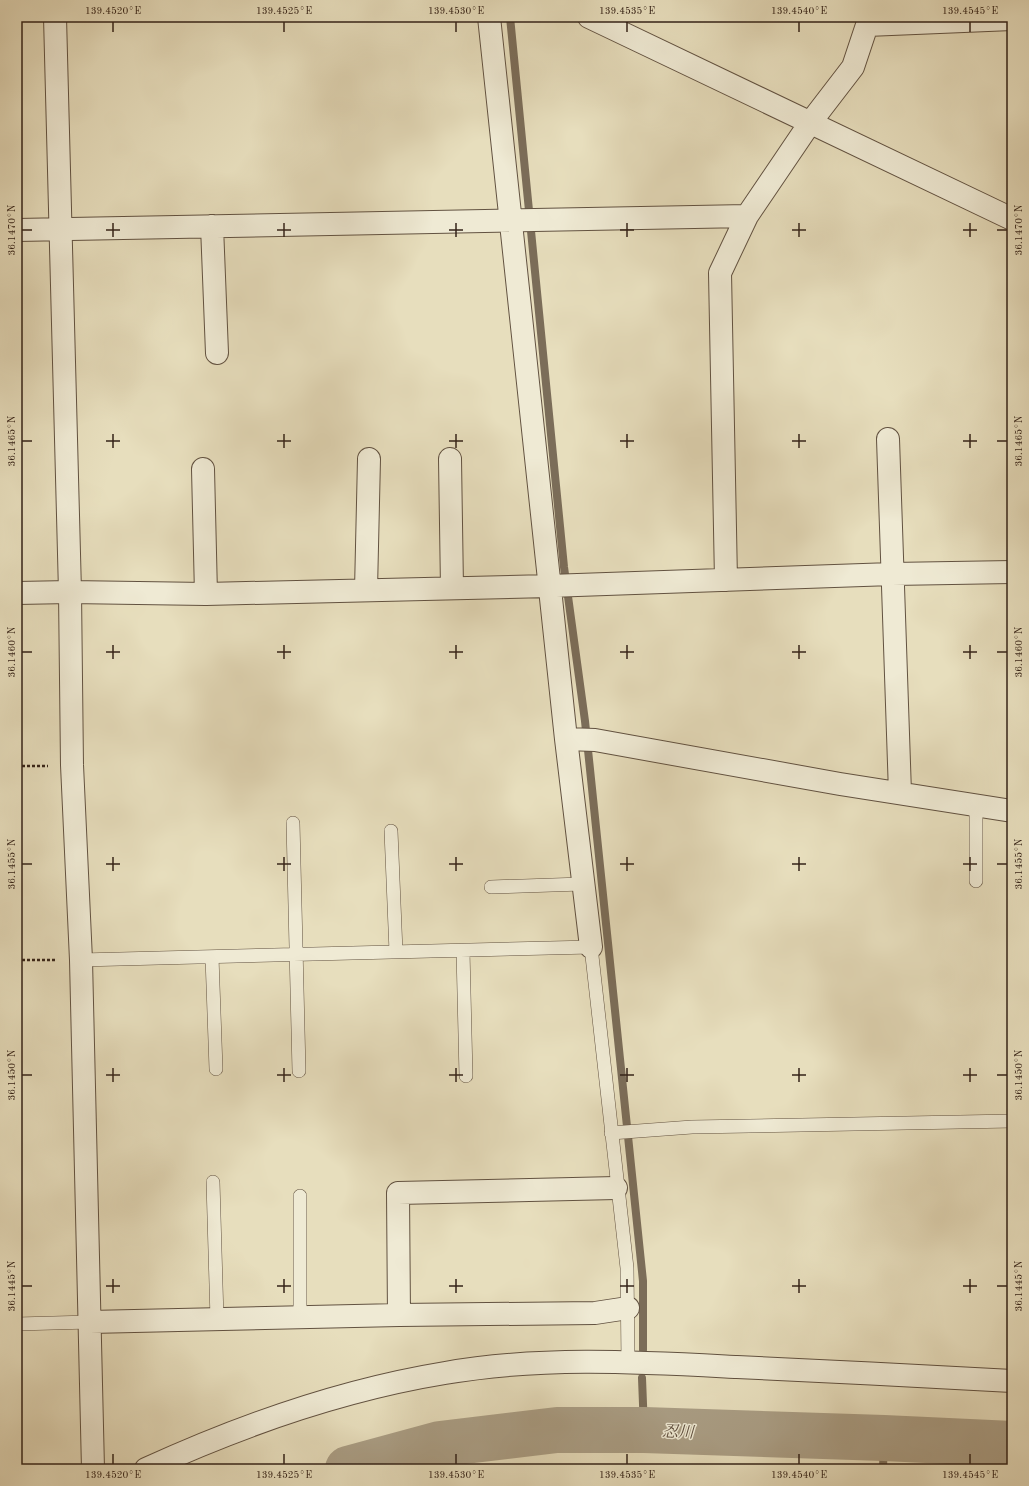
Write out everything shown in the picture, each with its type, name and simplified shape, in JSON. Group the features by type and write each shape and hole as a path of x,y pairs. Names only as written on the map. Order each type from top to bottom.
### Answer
{"street":[{"path":"55,17 70,592 72,765 81,960 93,1469"},
{"path":"489,17 549,586 582,884 591,947"},
{"path":"589,17 1012,219"},
{"path":"726,580 720,273 747,216 810,123 854,67 868,21 1012,19"},
{"path":"17,230 510,222 747,216"},
{"path":"212,226 217,353"},
{"path":"888,438 900,793"},
{"path":"366,590 369,459"},
{"path":"450,459 452,588"},
{"path":"203,469 206,594"},
{"path":"17,594 70,592 206,594 549,586 892,574 1012,572"},
{"path":"566,739 595,740 1012,811"},
{"path":"399,1315 398,1193 616,1188"},
{"path":"90,1322 399,1315 595,1313 628,1308"},
{"path":"146,1469 233,1432 285,1412 341,1395 445,1373 494,1366 564,1362 628,1361 1012,1381"}],"lane":[{"path":"976,805 976,881"},
{"path":"293,823 299,1071"},
{"path":"391,831 396,952"},
{"path":"492,887 582,884"},
{"path":"81,960 591,947 616,1188 627,1268 628,1361"},
{"path":"463,951 466,1076"},
{"path":"212,957 216,1069"},
{"path":"611,1133 692,1128 1012,1121"},
{"path":"213,1182 217,1319"},
{"path":"300,1196 300,1317"},
{"path":"17,1324 90,1322"}],"path":[{"path":"17,766 72,765"},
{"path":"17,960 81,960"}],"waterway":[{"path":"510,17 564,567 585,721 643,1281 643,1350"},
{"path":"642,1378 644,1430"},
{"name":"忍川","path":"348,1469 440,1444 557,1430 644,1430 1012,1444"},
{"path":"883,1469 884,1438"}]}
